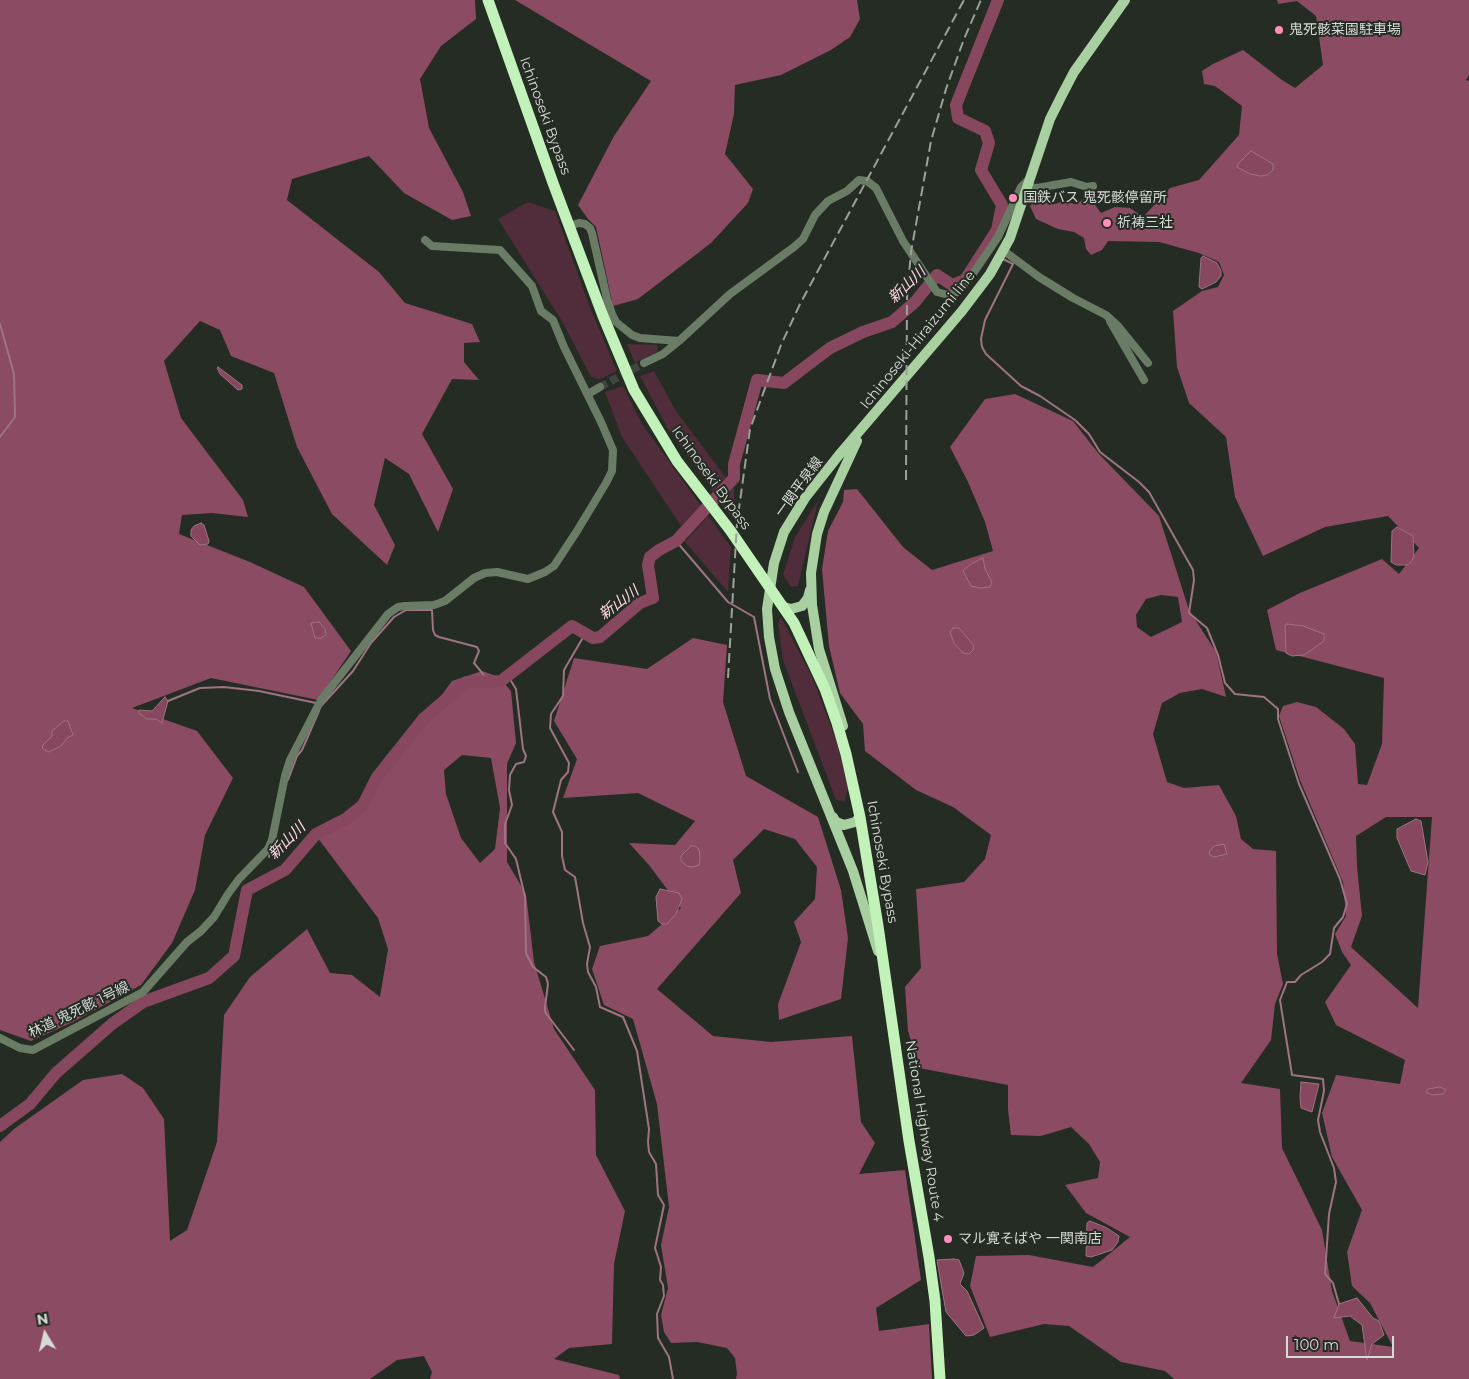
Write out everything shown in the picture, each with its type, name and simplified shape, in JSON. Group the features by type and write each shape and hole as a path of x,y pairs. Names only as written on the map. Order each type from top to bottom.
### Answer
{"highway":[{"name":"Ichinoseki Bypass","path":"488,0 569,226 603,316 634,390 677,461 730,530 784,607 794,623 825,689 846,754 860,817 885,976"},
{"name":"National Highway Route 4","path":"885,976 935,1301 940,1379"}],"main road":[{"name":"Ichinoseki-Hiraizumi line","path":"863,429 889,395 962,311 990,274 1004,251 1050,119 1063,92 1074,72 1125,0"},
{"name":"一関平泉線","path":"846,754 843,724 818,649 811,585 813,556 824,512 863,429"},
{"name":"一関平泉線","path":"863,429 818,481 792,517 784,532 771,573 767,609 772,655 781,688 862,898 885,976"},
{"name":"一関平泉線","path":"784,607 802,606 808,598 811,585"},
{"path":"831,814 836,822 844,825 855,822 860,817"}],"street":[{"path":"644,363 663,354 730,294 794,248 803,239 815,216 828,201 847,191 859,180 867,181 876,188 903,241 937,292 948,295 958,292 970,278 998,236 1021,187 1028,183 1037,188 1071,182 1087,187 1093,186"},
{"path":"569,226 579,223 585,224 590,228 607,299 616,322 632,335 640,338 679,341"},
{"name":"林道 鬼死骸 1号線","path":"0,1038 20,1048 33,1050 144,992 187,942 214,917 239,879 268,849 272,840 290,760 321,700 388,614 398,607 434,605 445,601 474,578 485,573 497,572 528,579 546,572 554,566 598,498 612,471 613,450 602,422 564,348 552,320 542,311 532,286 500,250 432,246 425,240"},
{"path":"1004,251 1039,277 1106,315 1118,326 1148,363"},
{"path":"1106,315 1144,380"},
{"path":"588,394 600,387"}],"shaded area":[{"path":"0,0 475,0 476,19 441,46 420,79 429,128 463,192 471,216 452,220 404,193 369,156 292,179 287,200 379,272 405,303 472,324 480,342 464,343 464,362 479,380 452,379 422,434 453,489 438,532 409,474 385,458 374,505 395,545 387,565 332,514 297,447 274,373 231,356 220,330 200,321 164,361 181,418 243,500 248,517 212,513 182,515 179,534 250,562 304,587 351,651 318,700 211,678 132,708 197,731 233,778 205,835 195,890 172,943 141,985 73,1022 31,1041 0,1030"},
{"path":"515,0 857,0 860,19 850,37 831,50 781,75 735,85 734,114 725,154 753,189 748,203 711,243 638,299 613,306 596,227 578,205 614,136 651,81"},
{"path":"1277,0 1469,0 1469,75 1466,80 1469,81 1469,1379 1174,1379 1165,1371 1121,1362 1069,1326 1044,1324 990,1337 970,1286 976,1256 1029,1255 1093,1267 1130,1237 1086,1213 1065,1185 1098,1178 1100,1162 1089,1144 1071,1127 1041,1136 1011,1135 1008,1085 919,1068 908,1031 905,987 921,968 916,889 964,882 985,859 991,835 953,807 916,790 865,751 863,724 840,693 829,646 822,569 828,531 843,502 844,490 857,489 903,547 932,570 993,551 985,522 968,482 950,447 985,399 1015,394 1073,421 1099,454 1159,516 1189,610 1216,652 1226,697 1202,689 1180,693 1162,703 1153,734 1167,782 1184,788 1219,785 1236,816 1241,839 1253,849 1276,851 1277,954 1283,984 1275,1004 1271,1040 1241,1083 1280,1089 1282,1148 1322,1230 1332,1291 1350,1341 1393,1347 1370,1303 1352,1286 1347,1252 1362,1210 1332,1157 1322,1113 1336,1075 1400,1084 1405,1060 1336,1025 1325,1002 1351,965 1342,952 1335,934 1346,916 1343,882 1300,780 1279,716 1283,706 1297,702 1316,707 1344,729 1355,744 1358,784 1367,785 1382,744 1384,678 1276,650 1267,610 1300,593 1382,559 1399,574 1419,548 1388,516 1325,527 1263,556 1235,497 1226,437 1189,403 1177,367 1173,311 1202,291 1218,287 1224,275 1219,262 1199,253 1159,242 1108,241 1102,250 1091,255 1086,249 1084,238 1074,232 1058,229 1036,219 1030,206 1037,198 1046,198 1055,204 1063,201 1075,204 1086,198 1093,202 1101,213 1115,207 1130,208 1143,217 1170,188 1199,180 1239,135 1242,106 1215,86 1204,84 1202,71 1243,50 1295,88 1323,65 1316,16 1297,1 1278,4","holes":["1161,595 1178,597 1182,622 1151,637 1137,627 1136,615 1146,599","1386,817 1432,817 1418,1008 1351,947 1362,916 1356,836"]},
{"path":"1251,151 1273,164 1273,170 1267,175 1261,176 1250,174 1237,167"},
{"path":"528,202 555,211 591,310 617,371 600,379 591,377 563,323 498,219"},
{"path":"1203,256 1217,263 1221,276 1216,282 1202,289 1199,287 1201,258"},
{"path":"627,344 657,345 658,351 635,363"},
{"path":"218,367 242,385 242,389 238,390 220,374"},
{"path":"654,371 676,411 726,478 713,491 668,429 640,376"},
{"path":"623,386 642,424 702,507 681,526 622,437 605,392"},
{"path":"734,487 735,521 720,503"},
{"path":"818,501 798,586 791,587 783,575 795,537"},
{"path":"708,516 731,547 728,592 685,542"},
{"path":"201,523 204,525 209,541 208,544 200,545 191,536 191,530 194,526"},
{"path":"1397,527 1413,536 1414,557 1407,565 1396,565 1391,562 1392,531"},
{"path":"983,558 985,569 992,582 990,587 971,586 963,571 971,564"},
{"path":"781,617 814,681 838,746 848,788 845,801 836,800 783,660 778,623"},
{"path":"319,622 325,629 326,635 321,638 315,638 311,623"},
{"path":"1287,624 1303,626 1324,634 1324,641 1304,655 1292,656 1286,653 1285,626"},
{"path":"953,628 959,628 974,646 969,654 963,653 954,643 950,632"},
{"path":"693,638 727,645 723,702 746,776 818,817 841,890 848,938 841,999 779,1020 778,1004 801,942 794,922 815,899 817,867 795,839 764,829 733,860 741,893 657,989 713,1036 771,1042 852,1036 861,1122 875,1143 859,1174 905,1170 921,1280 876,1308 879,1331 929,1324 932,1379 736,1379 735,1358 727,1348 697,1342 671,1343 664,1332 661,1315 668,1288 661,1245 669,1207 657,1104 633,1019 604,1005 592,969 600,946 648,936 681,908 649,865 629,843 675,845 695,821 638,793 563,798 577,759 554,721 574,658 647,669"},
{"path":"482,671 499,677 511,691 516,743 507,764 507,862 526,894 534,962 554,1029 595,1090 596,1155 625,1211 614,1264 612,1344 569,1348 554,1359 619,1375 620,1379 430,1379 432,1372 424,1356 397,1360 370,1379 0,1379 0,1142 14,1129 83,1080 122,1074 143,1088 164,1119 170,1241 187,1230 217,1142 224,1015 250,977 307,929 330,973 352,975 380,997 388,949 378,918 317,837 359,814 375,776 425,722 452,681","holes":["462,755 491,758 500,808 495,849 480,863 461,838 446,794 444,770"]},
{"path":"165,697 168,701 162,723 156,719 147,719 139,713 139,710 152,711"},
{"path":"64,721 68,721 73,735 67,738 61,746 49,752 43,749 42,746 52,736 52,731"},
{"path":"1416,819 1421,821 1428,862 1425,875 1411,871 1397,838 1397,829"},
{"path":"1224,844 1227,854 1214,857 1210,855 1209,852 1214,846"},
{"path":"691,846 699,849 700,857 699,865 692,867 687,866 681,861 681,856"},
{"path":"660,889 679,893 682,899 676,914 667,924 662,924 658,921 656,897"},
{"path":"1301,1082 1319,1084 1312,1112 1301,1108"},
{"path":"1440,1087 1446,1090 1443,1094 1432,1095 1426,1092 1428,1089"},
{"path":"1090,1221 1107,1228 1119,1236 1118,1242 1112,1250 1091,1257 1086,1256 1087,1223"},
{"path":"937,1260 959,1260 964,1273 960,1284 967,1291 984,1328 974,1335 966,1336 946,1312"},
{"path":"1357,1298 1373,1318 1379,1321 1384,1335 1372,1344 1367,1360 1362,1325 1350,1316 1334,1318 1339,1304"}],"waterway":[{"name":"新山川","path":"0,1126 30,1104 56,1073 112,1024 143,1002 209,978 234,956 247,890 285,870 316,834 347,818 363,805 377,777 424,718 466,682 501,681 572,626 593,638 600,637 640,603 653,598 648,565 650,557 676,541 734,478 734,464 757,380 784,383 830,348 863,332 892,322 915,302 937,275 952,285 965,280 997,230 1002,205 981,170 989,143 985,131 958,118 956,105 998,0"},
{"path":"1003,259 1013,264 985,320 981,339 982,347 986,354 1021,386 1040,396 1075,420 1089,434 1100,452 1149,492 1193,570 1194,580 1189,613 1207,628 1218,655 1225,683 1235,694 1264,697 1278,709 1278,719 1299,784 1340,879 1347,904 1343,917 1334,928 1330,954 1322,962 1301,975 1295,982 1287,982 1280,1000 1292,1075 1323,1079 1324,1091 1318,1120 1320,1132 1334,1168 1336,1182 1329,1214 1325,1274 1333,1283 1339,1304"},
{"path":"0,324 14,374 15,417 0,437"},
{"path":"676,541 728,602 754,617 770,699 798,772"},
{"path":"322,705 353,671 371,643 394,617 406,610 432,610 435,635 477,647 479,651 474,663 483,674 485,681"},
{"path":"585,634 564,670 563,696 551,714 550,728 569,763 568,772 561,780 553,812 562,832 562,856 565,870 575,877 583,923 590,947 587,964 588,972 596,987 600,1007 623,1017 637,1051 649,1129 649,1152 656,1164 658,1195 664,1205 655,1248 661,1267 660,1280 663,1285 664,1296 657,1314 658,1338 669,1357 673,1379"},
{"path":"508,676 516,689 523,749 526,756 524,762 516,764 510,775 509,790 512,805 505,824 505,843 516,859 525,897 526,953 533,967 546,977 548,984 545,1012 574,1050"},
{"path":"168,701 200,688 224,687 259,691 316,703"},
{"path":"288,780 297,756 302,750 319,711"},
{"path":"269,857 273,845"}],"tunnel":[{"path":"600,387 644,363"}],"railway":[{"path":"728,678 737,523 750,429 781,345 800,304 964,0"},
{"path":"906,480 907,298 911,252 931,141 946,89 964,39 981,0"}],"place":[{"name":"鬼死骸菜園駐車場","path":"1279,30"},
{"name":"国鉄バス 鬼死骸停留所","path":"1013,198"},
{"name":"祈祷三社","path":"1107,223"},
{"name":"マル寛そばや 一関南店","path":"948,1239"}]}
